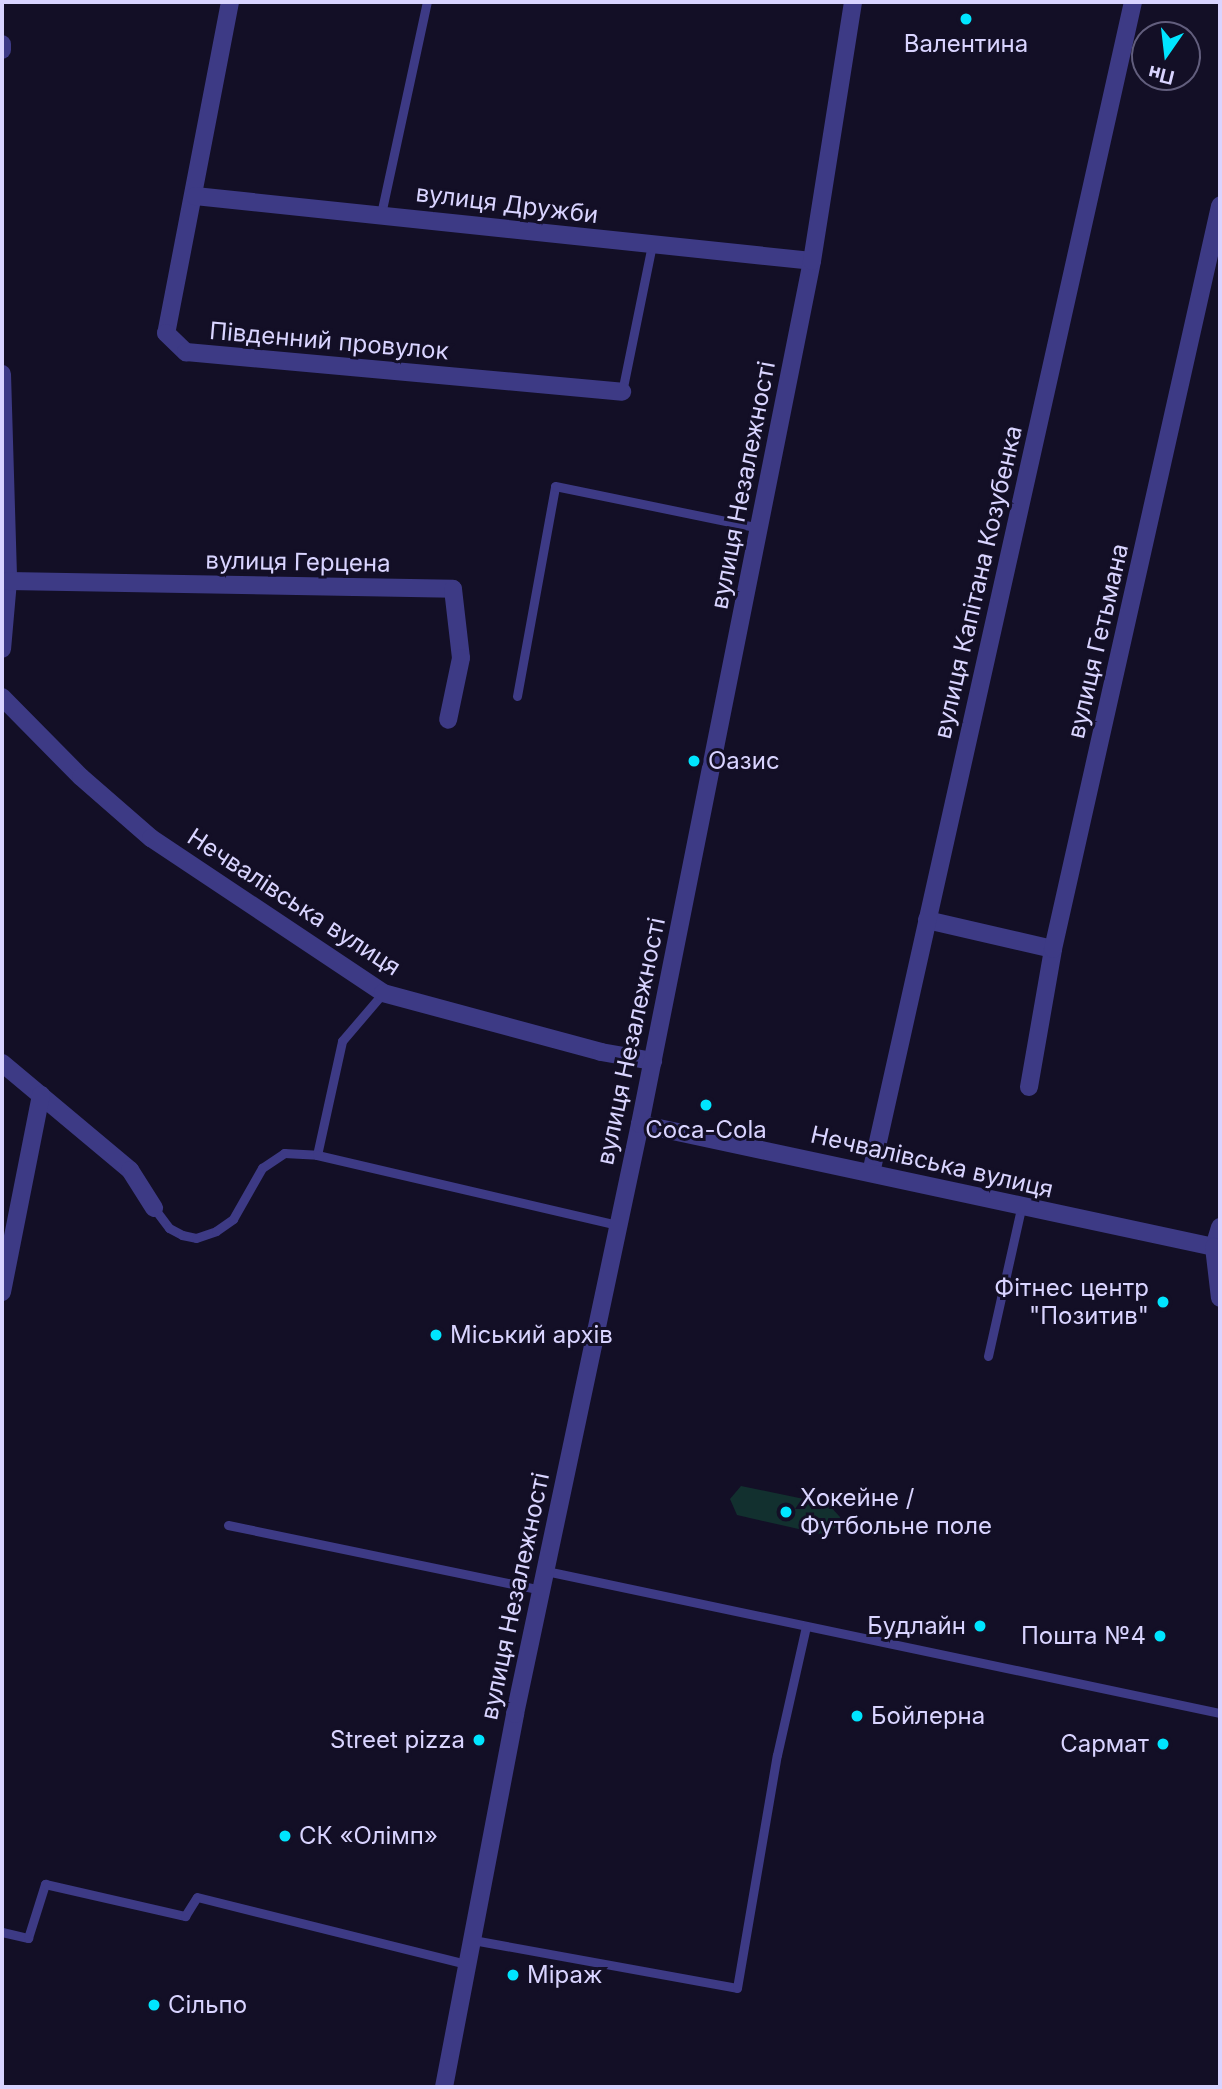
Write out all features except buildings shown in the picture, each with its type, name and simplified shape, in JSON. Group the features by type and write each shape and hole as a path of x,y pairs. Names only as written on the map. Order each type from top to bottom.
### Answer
{"street":[{"name":"Південний провулок","path":"230,2 195,196 166,332 186,352 622,392"},
{"name":"вулиця Незалежності","path":"444,2087 542,1590 653,1061 760,528 812,261 853,2"},
{"name":"вулиця Капітана Козубенка","path":"871,1173 1133,2"},
{"name":"вулиця Дружби","path":"195,196 812,261"},
{"name":"вулиця Гетьмана","path":"1029,1087 1053,949 1220,206"},
{"path":"2,374 8,581 2,649"},
{"name":"вулиця Герцена","path":"8,581 453,589 461,658 448,720"},
{"name":"Нечвалівська вулиця","path":"2,697 81,777 151,838 383,993 601,1052 653,1061"},
{"path":"927,920 1053,949"},
{"path":"2,1063 130,1170 154,1208"},
{"path":"2,1292 41,1095"},
{"name":"Нечвалівська вулиця","path":"640,1124 1021,1208 1217,1247"},
{"path":"1220,1227 1217,1247 1220,1298"}],"lane":[{"path":"381,214 427,2"},
{"path":"622,392 652,245"},
{"path":"517,696 555,485 760,528"},
{"path":"317,1155 342,1041 383,993"},
{"path":"154,1208 169,1228 182,1236 196,1238 216,1231 233,1219 262,1168 284,1153 317,1155 617,1225"},
{"path":"988,1356 1021,1208"},
{"path":"228,1525 542,1590"},
{"path":"546,1571 1220,1713"},
{"path":"473,1940 737,1988 777,1755 806,1626"},
{"path":"2,1932 28,1938 45,1884 185,1916 197,1897 469,1965"}],"green space":[{"name":"Хокейне / Футбольне поле","path":"741,1486 828,1504 840,1517 839,1525 825,1535 737,1515 730,1499"}],"place":[{"name":"Валентина","path":"966,19"},
{"name":"Оазис","path":"694,761"},
{"name":"Coca-Cola","path":"706,1105"},
{"name":"Фітнес центр \"Позитив\"","path":"1163,1302"},
{"name":"Міський архів","path":"436,1335"},
{"name":"Хокейне / Футбольне поле","path":"786,1512"},
{"name":"Будлайн","path":"980,1626"},
{"name":"Пошта №4","path":"1160,1636"},
{"name":"Бойлерна","path":"857,1716"},
{"name":"Street pizza","path":"479,1740"},
{"name":"Сармат","path":"1163,1744"},
{"name":"СК «Олімп»","path":"285,1836"},
{"name":"Міраж","path":"513,1975"},
{"name":"Сільпо","path":"154,2005"}]}
